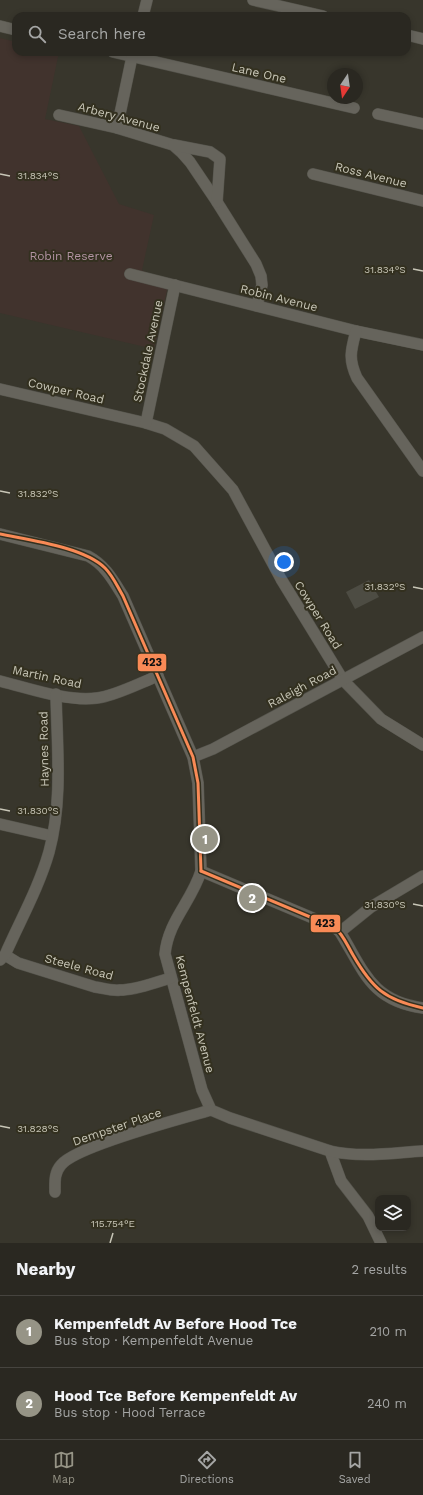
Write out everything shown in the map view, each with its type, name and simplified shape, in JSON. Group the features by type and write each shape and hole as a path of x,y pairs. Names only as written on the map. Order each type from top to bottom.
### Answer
{"street":[{"path":"144,12 147,0"},
{"path":"253,0 306,12"},
{"path":"0,26 12,29"},
{"path":"411,36 423,39"},
{"path":"117,128 132,56"},
{"name":"Lane One","path":"140,56 354,108"},
{"path":"378,114 423,124"},
{"name":"Arbery Avenue","path":"58,115 117,128 173,145 210,152 220,159 217,202"},
{"name":"Arbery Avenue","path":"173,145 190,162 256,264 261,276 262,285 257,306"},
{"name":"Ross Avenue","path":"313,174 423,201"},
{"name":"Robin Avenue","path":"130,274 356,331 423,345"},
{"name":"Stockdale Avenue","path":"146,423 175,285"},
{"path":"356,331 351,348 350,361 357,378 423,471"},
{"name":"Cowper Road","path":"0,390 146,423 165,429 194,446 233,490 281,579 343,680 381,719 423,745"},
{"name":"Kempenfeldt Avenue","path":"0,534 88,556 103,566 110,574 123,596 193,757 198,783 200,871 198,882 172,924 168,935 165,954 202,1090 211,1110"},
{"name":"Raleigh Road","path":"193,757 213,749 423,637"},
{"name":"Martin Road","path":"0,681 56,694 86,699 111,695 158,676"},
{"name":"Haynes Road","path":"2,958 39,879 49,852 58,802 56,694"},
{"path":"0,824 52,836"},
{"path":"200,871 328,924 340,932 363,973 380,992 390,999 402,1004 423,1008"},
{"path":"340,932 371,907 423,876"},
{"name":"Steele Road","path":"2,958 95,987 107,989 132,989 171,978"},
{"path":"211,1110 230,1118 330,1151 347,1155 362,1156 423,1151"},
{"name":"Dempster Place","path":"55,1192 58,1169 64,1162 72,1157 114,1140 211,1110"},
{"path":"330,1151 340,1181 368,1216 381,1243"}],"green space":[{"name":"Robin Reserve","path":"0,38 12,41 12,56 58,56 45,119 79,126 119,204 154,215 142,270 168,286 154,349 0,313"}],"building":[{"path":"369,580 379,597 355,609 346,592"}],"transit line":[{"name":"423","path":"0,534 56,545 84,555 96,561 105,568 115,581 123,596 193,757 198,783 201,871"},
{"name":"423","path":"201,871 334,927 342,936 373,984 381,991 399,1001 423,1008"}],"place":[{"name":"Kempenfeldt Av Before Hood Tce","path":"205,839"},
{"name":"Hood Tce Before Kempenfeldt Av","path":"252,898"}]}
